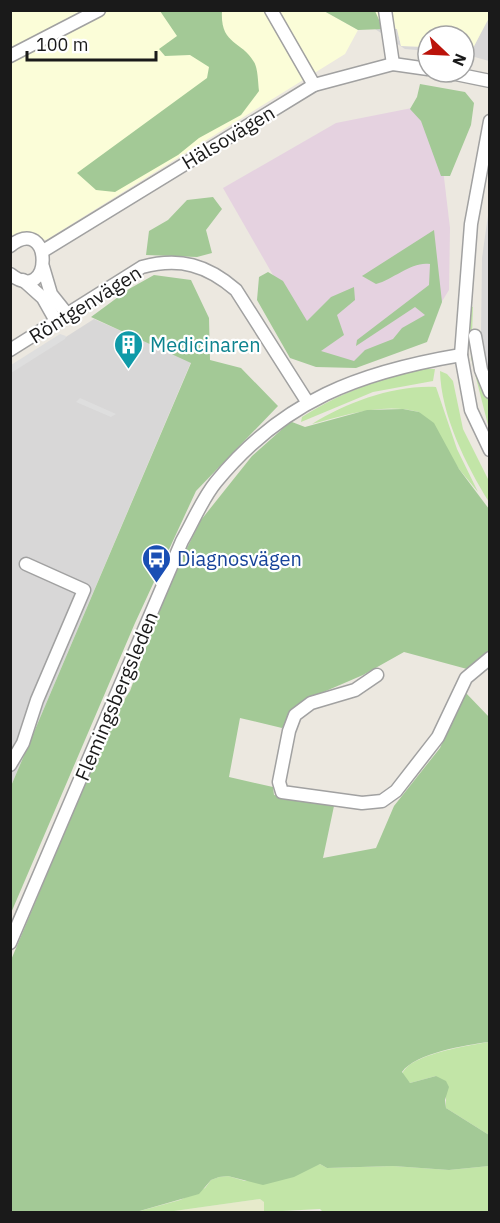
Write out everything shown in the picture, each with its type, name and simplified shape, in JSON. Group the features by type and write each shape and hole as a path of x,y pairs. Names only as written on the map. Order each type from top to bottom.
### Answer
{"street":[{"path":"10,56 99,10"},
{"path":"271,10 314,85"},
{"path":"386,10 393,63"},
{"name":"Hälsovägen","path":"42,251 314,85 393,63 416,67"},
{"path":"489,121 471,224 461,356 471,410 489,450"},
{"path":"10,246 18,241 29,240 42,251 43,267 51,294 62,318"},
{"name":"Röntgenvägen","path":"10,350 142,267 162,262 202,266 236,290 308,403"},
{"path":"16,279 35,277 43,267"},
{"path":"16,279 43,298 62,318"},
{"path":"475,336 481,370 489,392"},
{"name":"Flemingsbergsleden","path":"10,943 182,542 216,483 269,431 308,403 363,377 421,362 461,356"},
{"path":"10,765 23,743 37,700 84,590 26,564"},
{"path":"377,675 355,690 311,703 295,715 289,731 279,782 280,788 285,793 362,803 382,801 396,791 438,737 466,678 489,658"}],"shaded area":[{"path":"489,10 490,16 476,42 476,24 416,24 416,47 401,46 397,29 383,29 375,11"},
{"path":"11,11 324,11 358,30 345,54 46,240 20,233 11,239"},
{"path":"160,11 222,11 224,30 232,41 249,55 255,65 259,91 241,115 199,138 178,155 115,192 96,190 77,173 207,78 209,67 190,55 165,56 159,49 177,36"},
{"path":"324,11 375,11 383,29 358,30"},
{"path":"348,11 375,11 383,29 397,29 401,46 416,47 416,50 405,49"},
{"path":"489,16 489,61 476,57 476,42"},
{"path":"420,84 465,92 474,103 471,125 450,176 441,176 421,121 410,109 417,97"},
{"path":"417,107 443,169 450,228 449,290 430,321 356,364 320,357 223,188 336,123"},
{"path":"213,197 222,209 206,230 212,253 197,257 146,255 149,231 168,220 187,200"},
{"path":"489,208 489,376 481,334 482,258"},
{"path":"434,230 442,302 427,342 356,368 316,367 290,358 257,300 259,277 268,272 283,281 307,321 331,297 354,287 355,300 337,315 344,335 321,351 354,361 365,350 393,339 402,328 425,315 415,307 356,346 357,340 429,285 430,264 416,265 376,284 362,276"},
{"path":"154,275 191,280 209,318 210,360 241,368 278,406 196,491 135,623 11,913 11,786 191,363 91,317 129,289"},
{"path":"94,319 191,362 11,786 11,372"},
{"path":"60,334 66,336 65,339 11,373 11,365"},
{"path":"80,398 116,414 111,417 76,402"},
{"path":"403,409 419,412 434,423 459,469 489,509 489,653 467,669 404,652 363,675 305,700 282,728 240,718 229,777 273,787 274,795 334,806 323,858 376,848 394,806 440,748 465,692 489,717 489,1042 429,1055 409,1065 402,1072 410,1083 436,1076 446,1081 449,1087 445,1100 446,1108 489,1135 489,1166 449,1170 393,1166 327,1168 320,1164 294,1177 263,1185 228,1176 219,1177 211,1180 199,1194 136,1212 11,1212 11,960 113,717 130,691 172,578 201,520 252,456 289,423 305,427 367,410"},
{"path":"260,1199 264,1202 264,1212 167,1212"}],"green space":[{"path":"470,306 473,307 472,335 477,367 489,399 489,429 471,358"},
{"path":"422,369 435,369 433,381 373,392 301,422 302,417 345,394 374,382"},
{"path":"440,371 447,374 453,381 463,429 489,481 489,502 456,439 441,388"},
{"path":"436,387 457,449 478,492 419,412 392,408 378,409 312,424 356,402 387,392"},
{"path":"489,1042 489,1135 446,1108 446,1094 436,1076 410,1083 402,1076 414,1062 426,1057"},
{"path":"320,1164 327,1168 393,1166 449,1170 489,1166 489,1212 323,1212 320,1209 264,1212 264,1202 260,1199 167,1212 136,1212 180,1200 205,1188 211,1180 219,1177 228,1176 245,1181"}],"place":[{"name":"Medicinaren","path":"129,370"},
{"name":"Diagnosvägen","path":"156,584"}]}
